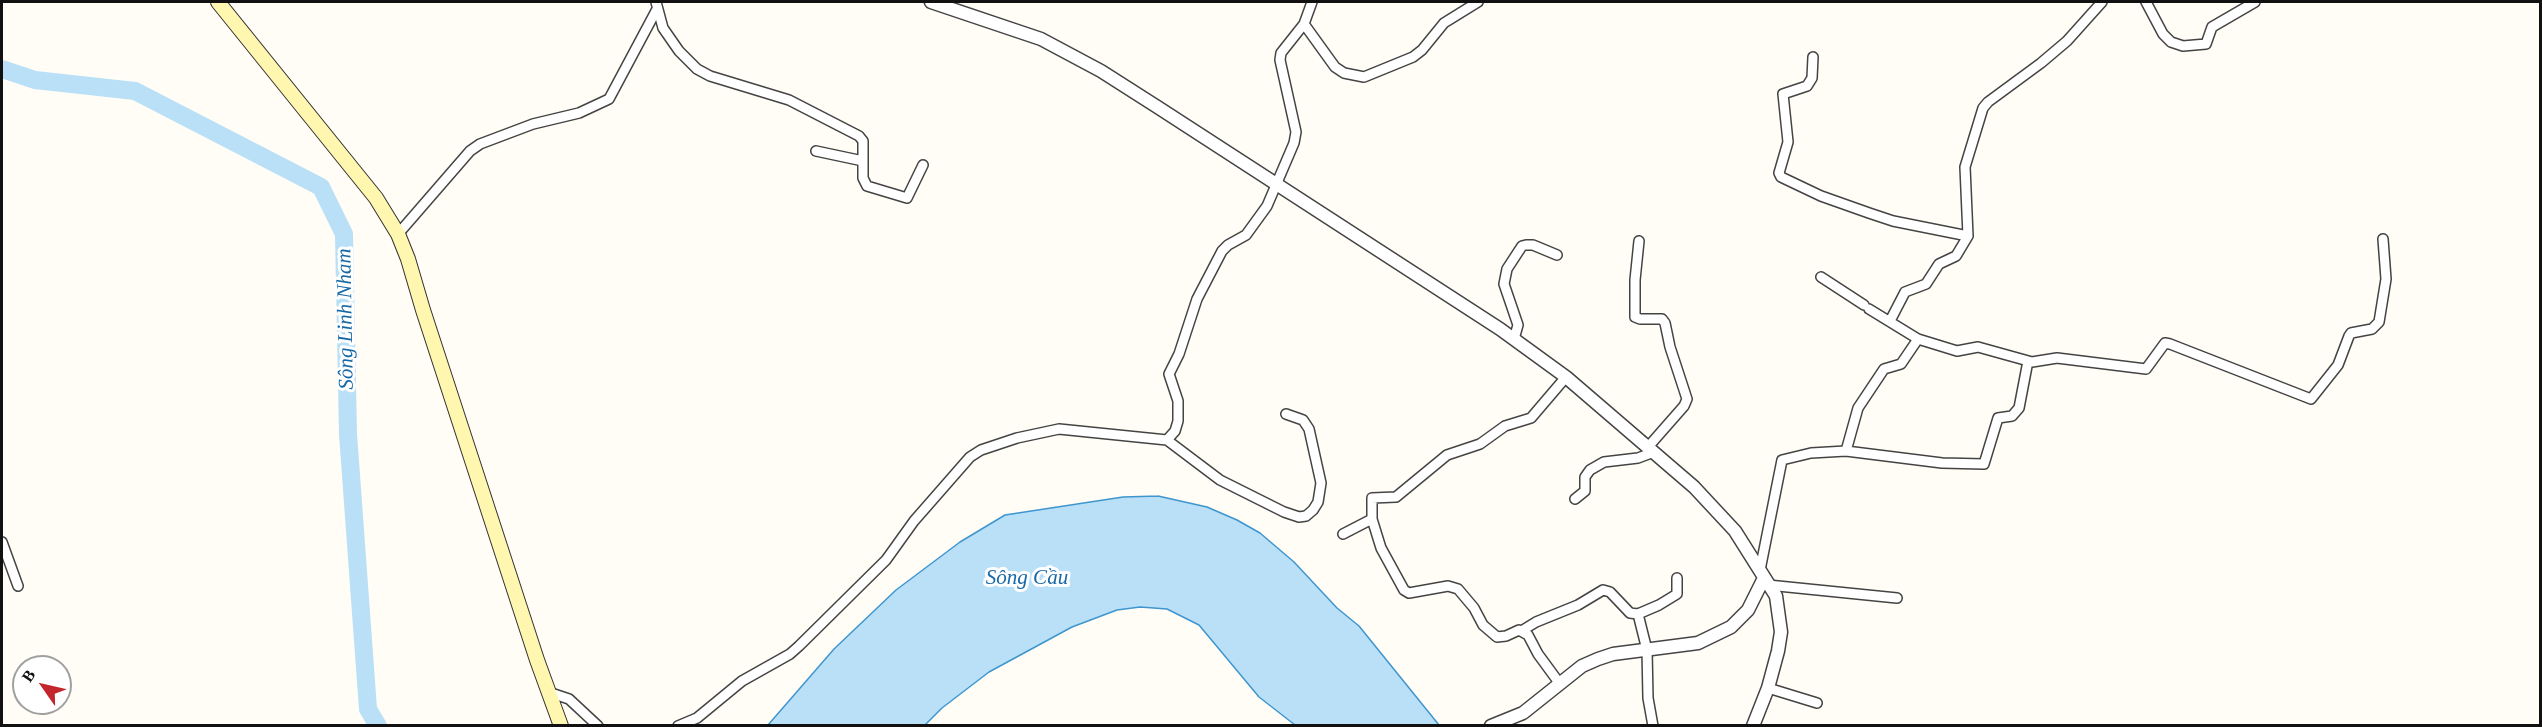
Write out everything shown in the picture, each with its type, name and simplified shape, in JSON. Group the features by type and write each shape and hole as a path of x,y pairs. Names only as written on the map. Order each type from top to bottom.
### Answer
{"main road":[{"path":"218,2 376,198 398,234 561,726"}],"street":[{"path":"931,2 1052,44 1101,71 1514,339 1566,377 1651,449 1694,487 1735,531 1776,596 1781,632 1776,664 1753,726"},
{"path":"1167,440 1175,431 1178,421 1178,401 1169,374 1179,354 1197,299 1222,251 1251,230 1267,206 1294,143 1296,132 1280,60 1281,53 1304,24 1312,2"},
{"path":"1304,24 1335,67 1344,73 1364,77 1413,57 1422,50 1444,23 1478,2"},
{"path":"1890,321 1905,292 1926,284 1939,264 1956,256 1968,236 1965,167 1983,108 2067,41 2102,2"},
{"path":"2146,2 2163,34 2171,42 2183,46 2206,44 2212,27 2255,2"},
{"path":"398,234 470,151 480,144 533,124 579,113 609,99 656,5"},
{"path":"656,5 663,28 679,51 697,69 710,76 789,100 859,136 863,141 863,178 867,186 904,198 910,194 923,165"},
{"path":"1813,57 1812,78 1807,86 1783,94 1788,142 1779,173 1781,177 1821,196 1893,221 1968,236"},
{"path":"816,151 863,161"},
{"path":"1821,277 1918,339 1957,351 1978,347 2028,361 2056,358 2146,369 2164,343 2311,399 2338,365 2351,333 2373,329 2379,322 2386,279 2383,239"},
{"path":"1575,499 1586,491 1585,477 1590,470 1604,462 1638,458 1651,449 1687,399 1670,347 1665,323 1662,319 1641,320 1635,317 1638,241"},
{"path":"1514,339 1518,325 1504,284 1507,269 1522,246 1533,245 1557,255"},
{"path":"1846,451 1858,408 1884,369 1901,364 1918,339"},
{"path":"1491,726 1518,716 1582,666 1598,659 1613,654 1698,643 1731,627 1748,610 1764,578 1782,460 1810,453 1846,451 1942,463 1984,464 1998,418 2012,416 2019,408 2028,361"},
{"path":"1566,377 1531,418 1505,426 1474,447 1447,455 1436,461 1396,497 1372,498 1372,519 1381,548 1404,590 1409,593 1453,586 1474,608 1483,625 1497,638 1523,630 1536,622 1578,605 1603,590 1610,592 1630,613 1638,614 1677,594 1679,590 1677,578"},
{"path":"678,726 697,718 742,681 790,654 799,646 886,560 914,521 970,457 981,450 1017,438 1059,429 1167,440 1220,480 1284,512 1299,517 1306,516 1318,502 1321,483 1309,429 1304,420 1286,414"},
{"path":"1342,534 1372,519"},
{"path":"2,542 18,586"},
{"path":"1764,578 1897,598"},
{"path":"1638,614 1647,650 1648,698 1653,726"},
{"path":"1523,630 1528,634 1538,654 1560,684"},
{"path":"1768,687 1817,703"},
{"path":"548,692 569,699 598,726"}],"water":[{"name":"Sông Cầu","path":"1158,496 1207,507 1260,533 1294,562 1337,608 1359,626 1439,725 1295,725 1259,697 1199,625 1167,609 1140,607 1117,610 1072,627 989,672 942,708 925,725 768,725 834,649 896,590 960,542 1005,515 1123,497"}],"waterway":[{"name":"Sông Linh Nham","path":"2,69 35,80 135,91 321,187 344,234 348,434 368,709 378,726"}]}
